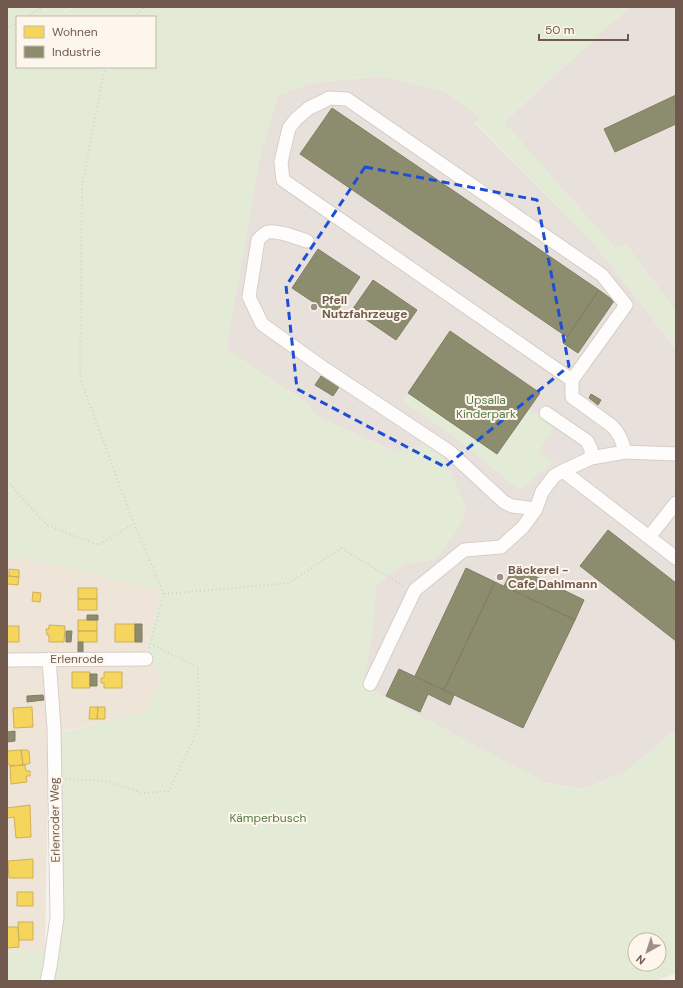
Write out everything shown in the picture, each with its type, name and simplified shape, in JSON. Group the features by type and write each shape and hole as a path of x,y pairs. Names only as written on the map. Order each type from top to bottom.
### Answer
{"street":[{"path":"572,380 283,180 281,162 289,128 296,119 309,108 329,98 347,99 602,276 626,305 572,380 572,397 617,431 622,440 625,452"},
{"path":"306,241 289,235 273,232 267,232 258,240 249,297 262,324 325,369 450,452 504,502 512,506 536,509"},
{"path":"546,413 587,441 591,450 591,458"},
{"path":"370,684 415,590 464,550 501,547 523,527 536,509 542,492 554,476 591,458 625,452 676,454"},
{"path":"563,471 676,558"},
{"path":"649,537 676,503"},
{"name":"Erlenroder Weg","path":"47,981 57,917 54,728 48,659"},
{"name":"Erlenrode","path":"7,660 146,659"}],"path":[{"path":"28,16 43,7"},
{"path":"135,16 144,7"},
{"path":"7,29 16,24"},
{"path":"105,68 82,186 80,378 134,524 164,594 146,659"},
{"path":"7,481 47,525 98,546 134,524"},
{"path":"164,594 289,583 341,548 414,593"},
{"path":"54,779 107,781 142,793 169,791 199,727 198,667 151,644"}],"highlighted area":[{"path":"365,167 537,200 569,366 445,467 297,389 286,286"}],"shaded area":[{"path":"629,7 676,7 676,311 626,245 615,248 504,123"},
{"path":"383,76 445,91 480,117 475,123 596,246 676,349 676,730 626,771 584,789 546,783 363,686 374,619 376,585 404,564 436,559 425,443 398,453 314,415 308,404 226,349 261,151 278,95 310,83"},
{"path":"21,556 160,591 147,650 162,679 146,711 49,735 45,950 7,952 7,557"}],"green space":[{"name":"Kämperbusch","path":"7,7 71,7 62,13 74,7 629,7 518,109 505,123 615,248 626,245 676,311 676,349 596,246 475,122 480,117 445,91 383,76 310,83 278,95 261,151 226,349 308,404 314,415 398,453 424,443 443,457 467,509 457,530 436,559 404,564 376,585 374,623 363,686 549,784 584,789 626,771 676,730 676,973 656,981 49,981 64,918 60,733 146,711 162,679 147,650 160,591 21,557 7,557"},
{"name":"Upsalla Kinderpark","path":"450,331 540,393 529,409 555,427 538,452 555,463 537,475 520,491 460,441 404,402 408,392"},
{"path":"45,950 41,981 7,981 7,952"}],"building: Wohnen":[{"path":"9,569 19,570 19,577 9,576"},
{"path":"7,576 19,577 18,585 7,584"},
{"path":"78,588 97,588 97,599 78,599"},
{"path":"33,592 41,593 40,602 32,601"},
{"path":"78,599 97,599 97,610 78,610"},
{"path":"78,620 97,620 97,631 78,631"},
{"path":"115,624 135,624 135,642 115,642"},
{"path":"49,625 65,626 64,642 49,642 49,635 47,635 46,629 49,629"},
{"path":"7,626 19,626 19,642 7,642"},
{"path":"78,631 97,631 97,642 78,642"},
{"path":"72,672 90,672 90,688 72,688"},
{"path":"104,672 122,672 122,688 104,688 104,683 101,683 101,678 104,678"},
{"path":"32,707 33,727 14,728 13,708"},
{"path":"90,707 98,707 97,719 89,719"},
{"path":"98,707 105,707 105,719 97,719"},
{"path":"7,746 8,751 21,750 23,765 10,766 7,764"},
{"path":"21,750 29,751 30,763 23,765"},
{"path":"25,765 26,771 30,771 30,776 26,776 27,782 11,784 10,766"},
{"path":"30,805 31,837 16,838 14,817 7,818 7,808"},
{"path":"33,859 33,878 9,878 8,861"},
{"path":"17,892 33,892 33,906 17,906"},
{"path":"18,922 33,922 33,940 19,940"},
{"path":"7,927 18,927 19,947 7,948"}],"building: Industrie":[{"path":"676,95 676,124 615,152 604,129"},
{"path":"332,108 599,290 567,337 300,154"},
{"path":"318,249 360,277 334,316 292,288"},
{"path":"373,280 417,310 396,340 352,310"},
{"path":"599,290 614,301 578,353 563,343"},
{"name":"Upsalla Kinderpark","path":"450,331 540,393 497,454 408,393"},
{"path":"321,376 339,387 333,396 315,385"},
{"path":"591,394 601,400 598,405 589,398"},
{"path":"608,530 676,583 676,641 580,566"},
{"path":"514,566 584,600 575,620 504,586"},
{"path":"466,568 495,582 444,690 415,676"},
{"path":"495,582 575,620 523,728 444,690"},
{"path":"87,615 98,615 98,620 87,620"},
{"path":"135,624 142,624 142,642 135,642"},
{"path":"66,631 72,631 71,642 66,642"},
{"path":"78,642 83,642 83,652 78,652"},
{"path":"399,669 454,695 450,705 428,694 420,712 386,696"},
{"path":"90,674 97,674 97,686 90,686"},
{"path":"43,695 44,700 27,702 27,696"},
{"path":"15,731 15,741 7,742 7,732"}],"place":[{"name":"Pfeil Nutzfahrzeuge","path":"314,307"},
{"name":"Bäckerei - Cafe Dahlmann","path":"500,577"}]}
